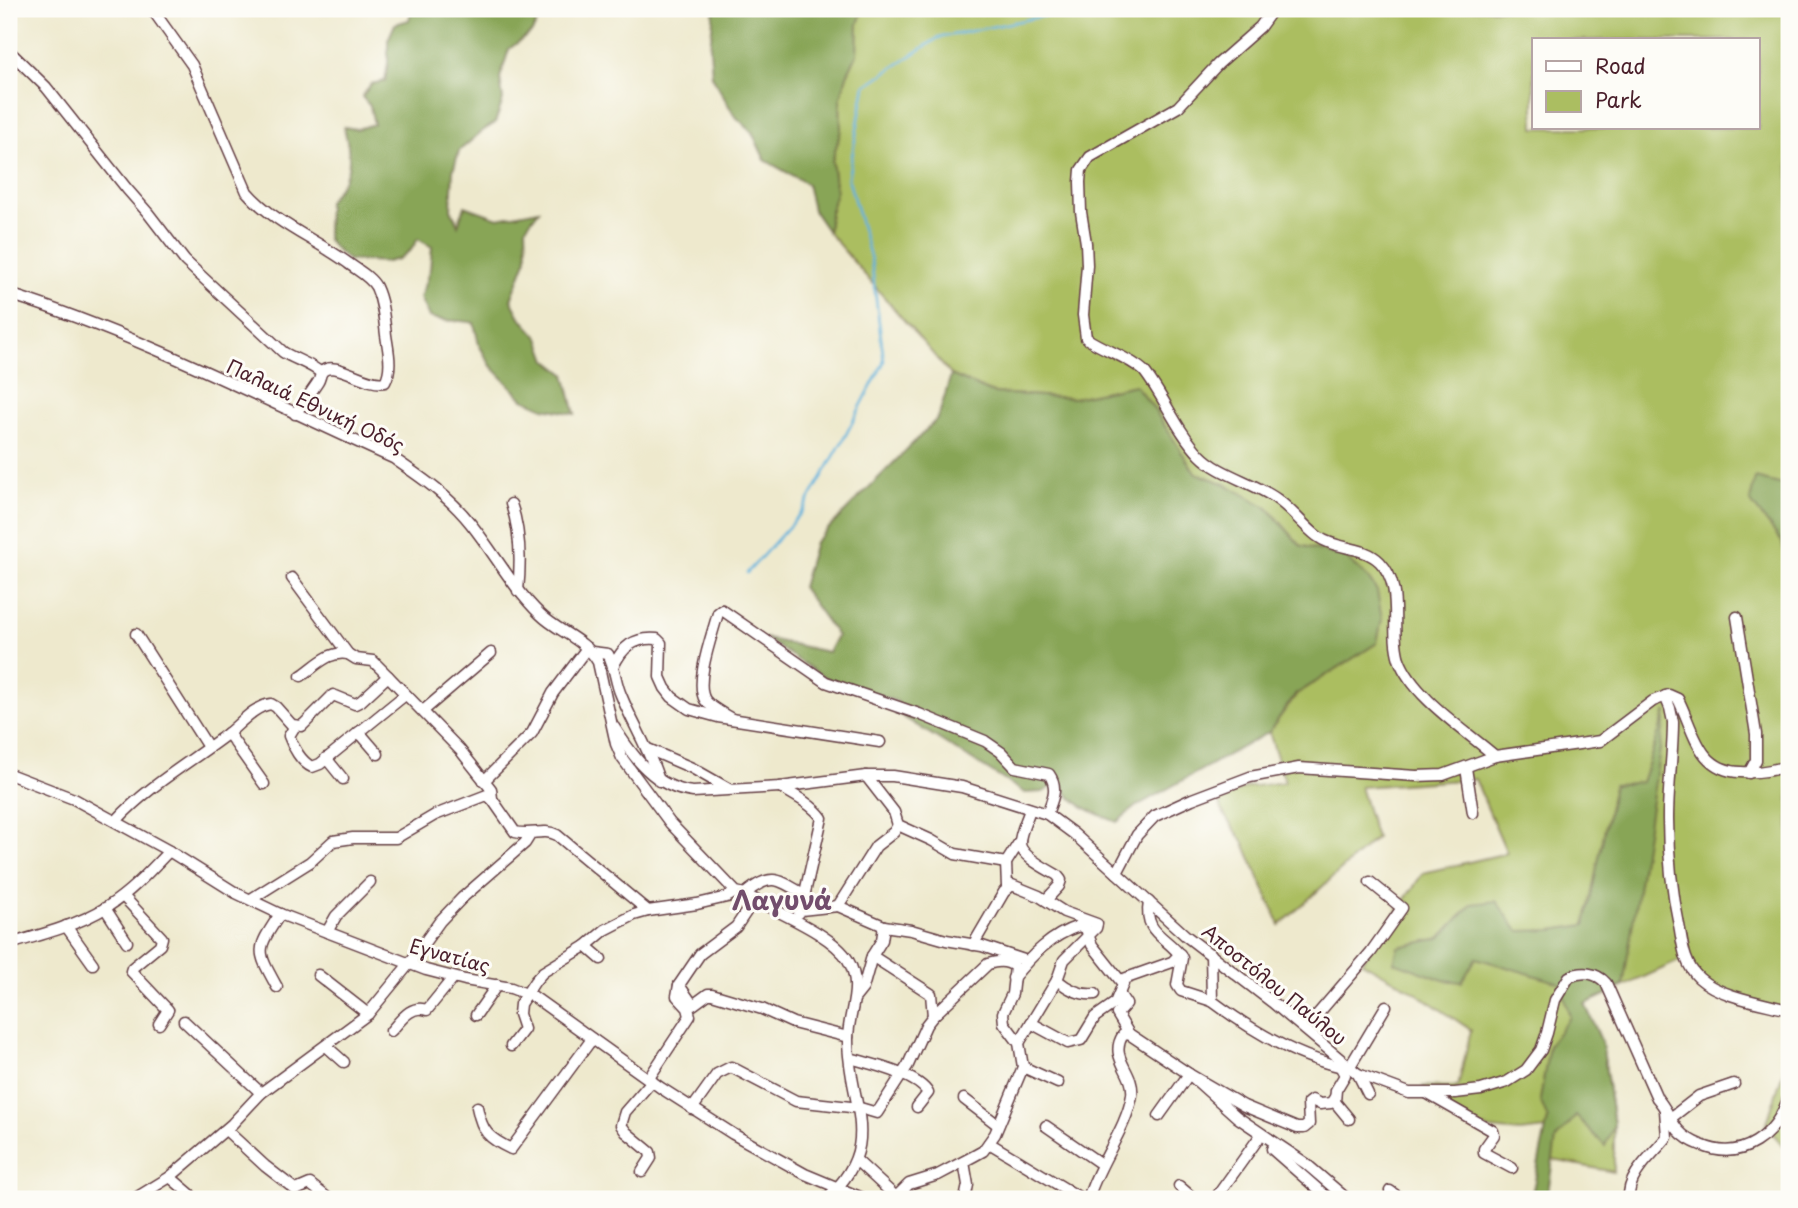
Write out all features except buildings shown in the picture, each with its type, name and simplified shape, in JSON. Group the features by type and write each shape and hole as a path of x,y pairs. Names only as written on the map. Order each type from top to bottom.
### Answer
{"street":[{"path":"152,9 192,65 247,192 258,205 326,247 374,284 383,309 389,363 385,382 369,383 336,368 326,369 295,414"},
{"path":"1273,9 1260,27 1218,64 1178,107 1090,157 1081,170 1081,212 1087,265 1083,315 1086,338 1134,363 1144,372 1202,458 1277,499 1317,536 1366,553 1379,562 1394,587 1395,637 1405,673 1419,692 1495,755"},
{"path":"9,51 46,87 185,261 283,352 321,373"},
{"name":"Παλαιά Εθνική Οδός","path":"9,294 140,342 393,458 430,482 452,502 474,526 518,591 548,622 589,650 608,654 613,667"},
{"path":"511,504 516,518 521,566 518,591"},
{"path":"292,578 348,654"},
{"path":"732,719 708,704 701,688 708,649 718,613 722,610 826,682 919,714 985,741 1001,752 1015,767 1049,774 1054,782 1055,792 1047,814"},
{"path":"1737,617 1756,734 1756,760 1749,773"},
{"path":"136,634 208,747"},
{"path":"659,781 648,749 621,695 613,667 621,652 640,639 657,639 661,643 660,677 672,697 689,709 732,719 880,742"},
{"path":"484,781 532,733 553,693 589,650 598,662 616,744 631,774 670,823 741,893 794,919 829,942 847,958 854,977 855,998 848,1037 861,1130 856,1160 839,1188 826,1199"},
{"path":"301,676 331,655 340,652 356,659 373,661 452,740 491,789 492,799"},
{"path":"423,711 491,653"},
{"path":"116,821 159,782 265,705 276,707 287,721 295,726 302,726 332,695 355,704 388,676"},
{"path":"295,726 289,736 293,746 307,765 312,767 405,695"},
{"path":"1665,695 1673,722 1668,820 1670,864 1674,905 1685,958 1690,968 1707,984 1725,992 1789,1010"},
{"path":"1117,873 1137,835 1155,816 1250,776 1299,768 1416,776 1443,775 1495,755 1600,741 1665,695 1678,699 1695,738 1713,765 1727,771 1749,773 1789,765"},
{"path":"614,727 627,748 659,781"},
{"path":"359,732 378,754"},
{"path":"228,733 264,784"},
{"path":"648,749 692,768 729,789"},
{"path":"326,758 343,779"},
{"path":"1466,768 1473,813"},
{"name":"Εγνατίας","path":"9,774 74,799 169,851 197,871 280,914 409,964 453,978 497,985 527,994 692,1109 798,1169 866,1199"},
{"path":"838,906 876,846 894,832 898,825 894,812 866,776"},
{"name":"Αποστόλου Παύλου","path":"659,781 680,790 729,789 780,787 866,776 893,776 962,787 1047,814 1074,834 1149,902 1305,1029 1346,1066 1400,1091 1428,1094 1481,1090 1507,1082 1526,1070 1541,1050 1561,988 1569,977 1588,973 1600,976 1606,983 1657,1098 1665,1106 1678,1129 1696,1143 1712,1150 1738,1151 1754,1145 1780,1118 1789,1096"},
{"path":"780,787 800,798 822,818 801,910 794,919"},
{"path":"251,900 310,862 333,841 396,838 449,808 487,795 515,832 530,835 542,831 557,835 648,911"},
{"path":"973,945 1007,887 1006,863 1020,841 1030,809"},
{"path":"898,825 955,854 1006,863"},
{"path":"134,1199 170,1177 226,1130 261,1093 368,1014 440,921 525,843 530,835"},
{"path":"1020,841 1020,848 1026,855 1061,880 1046,901"},
{"path":"9,944 66,926 105,908 149,873 169,851"},
{"path":"511,1046 524,1029 519,1014 520,1004 543,972 586,946 615,924 648,911 741,893 769,879 778,880 805,895"},
{"path":"327,932 336,916 370,881"},
{"path":"1305,1029 1371,952 1402,908 1370,882"},
{"path":"1007,887 1019,886 1064,912 1097,924 1064,960 1056,980 1019,1043"},
{"path":"122,896 162,938 160,945 131,971 168,1010 159,1024"},
{"path":"642,1172 651,1158 650,1152 621,1125 625,1112 650,1079 690,1016 690,1007 677,996 679,985 700,954 736,927 754,900"},
{"path":"1149,902 1148,916 1153,930 1182,958 1177,985 1181,991 1212,1001 1273,1040 1321,1062 1346,1066 1368,1094"},
{"path":"801,910 838,906 884,926 973,945 1027,961"},
{"path":"105,908 127,942"},
{"path":"277,986 260,957 261,946 280,914"},
{"path":"66,926 93,964"},
{"path":"855,998 863,988 872,957 882,940 884,926"},
{"path":"1013,978 1045,945 1071,928 1084,926 1087,937 1104,962 1121,980 1123,988 1115,1003 1094,1017 1082,1040 1068,1043 1031,1023"},
{"path":"586,946 601,959"},
{"path":"692,1109 717,1074 731,1068 796,1101 860,1108 877,1113 902,1074 933,1016 988,964 996,951"},
{"path":"1121,980 1172,962 1180,954"},
{"path":"1211,954 1212,1001"},
{"path":"872,957 931,994 933,1016"},
{"path":"856,1160 895,1198 909,1184 938,1175 964,1162 983,1151 989,1143 1023,1067 1019,1043 1004,1023 1003,1013 1012,993 1014,967 996,961 988,964"},
{"path":"318,975 368,1014"},
{"path":"391,1031 414,1009 419,1007 427,1010 453,978"},
{"path":"1056,980 1084,995 1095,994"},
{"path":"476,1015 497,985"},
{"path":"690,1007 712,994 762,1009 793,1023 848,1037"},
{"path":"1104,1011 1113,1018 1117,1014 1126,1004 1120,995"},
{"path":"1349,1119 1338,1107 1336,1090 1345,1077 1346,1066 1386,1006"},
{"path":"1117,1014 1129,1034 1189,1074 1244,1106 1297,1128 1304,1128 1309,1124 1308,1103 1312,1100 1320,1104 1331,1103 1335,1097"},
{"path":"184,1021 261,1093"},
{"path":"1088,1199 1094,1179 1131,1101 1132,1081 1118,1057 1119,1041 1123,1035 1129,1034"},
{"path":"477,1107 480,1121 489,1137 511,1149 592,1039"},
{"path":"326,1046 344,1062"},
{"path":"850,1058 902,1074 926,1089 927,1097 917,1107"},
{"path":"1023,1067 1058,1083"},
{"path":"1159,1116 1189,1074"},
{"path":"1189,1074 1250,1127 1305,1163 1347,1199"},
{"path":"1672,1117 1699,1096 1734,1084"},
{"path":"1428,1094 1493,1131 1494,1135 1484,1153 1512,1168"},
{"path":"964,1099 998,1125"},
{"path":"1628,1199 1630,1183 1636,1173 1667,1137 1665,1106"},
{"path":"1046,1126 1101,1164"},
{"path":"1250,1127 1258,1139 1329,1199"},
{"path":"226,1130 296,1190 310,1184 329,1199"},
{"path":"1231,1199 1218,1195 1258,1139"},
{"path":"989,1143 1082,1199"},
{"path":"964,1162 968,1185 965,1199"},
{"path":"170,1177 193,1199"},
{"path":"1179,1186 1194,1199"},
{"path":"149,1191 159,1199"},
{"path":"1390,1191 1401,1199"}],"green space":[{"path":"412,9 545,9 532,32 509,49 500,78 503,100 495,123 459,151 453,171 451,209 458,225 465,206 498,218 539,210 526,227 527,258 511,300 520,317 539,338 547,360 565,374 575,414 544,408 523,399 491,366 479,345 474,323 429,317 420,298 430,269 432,247 418,239 411,250 398,259 387,262 348,260 327,238 328,201 342,183 348,167 344,127 357,129 374,124 370,106 362,97 371,84 385,81 388,40 395,24 409,20"},
{"path":"714,9 863,9 858,24 857,54 847,75 840,100 841,130 832,161 836,192 828,232 813,210 807,184 765,160 752,132 734,115 712,76 710,48"},
{"path":"863,9 1789,9 1789,1013 1702,990 1686,971 1681,960 1585,1004 1602,1043 1614,1125 1614,1172 1548,1159 1546,1129 1520,1132 1481,1128 1426,1098 1423,1086 1458,1087 1471,1030 1410,989 1362,962 1423,873 1507,853 1475,779 1360,787 1376,838 1280,925 1243,841 1217,800 1248,787 1285,782 1269,732 1297,694 1377,643 1346,558 1300,545 1268,508 1223,483 1195,473 1152,406 1135,385 1074,398 993,393 951,375 828,232 836,192 832,161 841,130 840,100 847,75 857,54 858,24"},
{"path":"951,375 993,393 1074,398 1135,385 1152,406 1195,473 1223,483 1268,508 1300,545 1346,558 1368,578 1377,591 1382,619 1377,643 1295,695 1269,732 1135,807 1117,822 1076,802 1060,782 1043,792 1025,793 897,713 898,702 826,678 764,638 828,652 837,636 802,587 815,542 938,418"},
{"path":"1755,478 1787,486 1789,484 1789,576 1782,542 1750,501"},
{"path":"1666,711 1623,986 1585,1004 1602,1043 1614,1125 1605,1146 1576,1116 1556,1139 1547,1199 1531,1199 1548,1119 1540,1100 1549,1045 1570,1017 1560,983 1476,958 1462,982 1443,980 1394,962 1398,947 1440,938 1472,904 1496,901 1518,931 1585,925 1614,785 1642,782"},
{"path":"1789,1053 1789,1152 1766,1126"}],"waterway":[{"path":"747,573 802,512 884,362 871,260 848,178 865,86 938,38 1077,9"}],"district":[{"name":"Λαγυνά","path":"782,899"}]}
